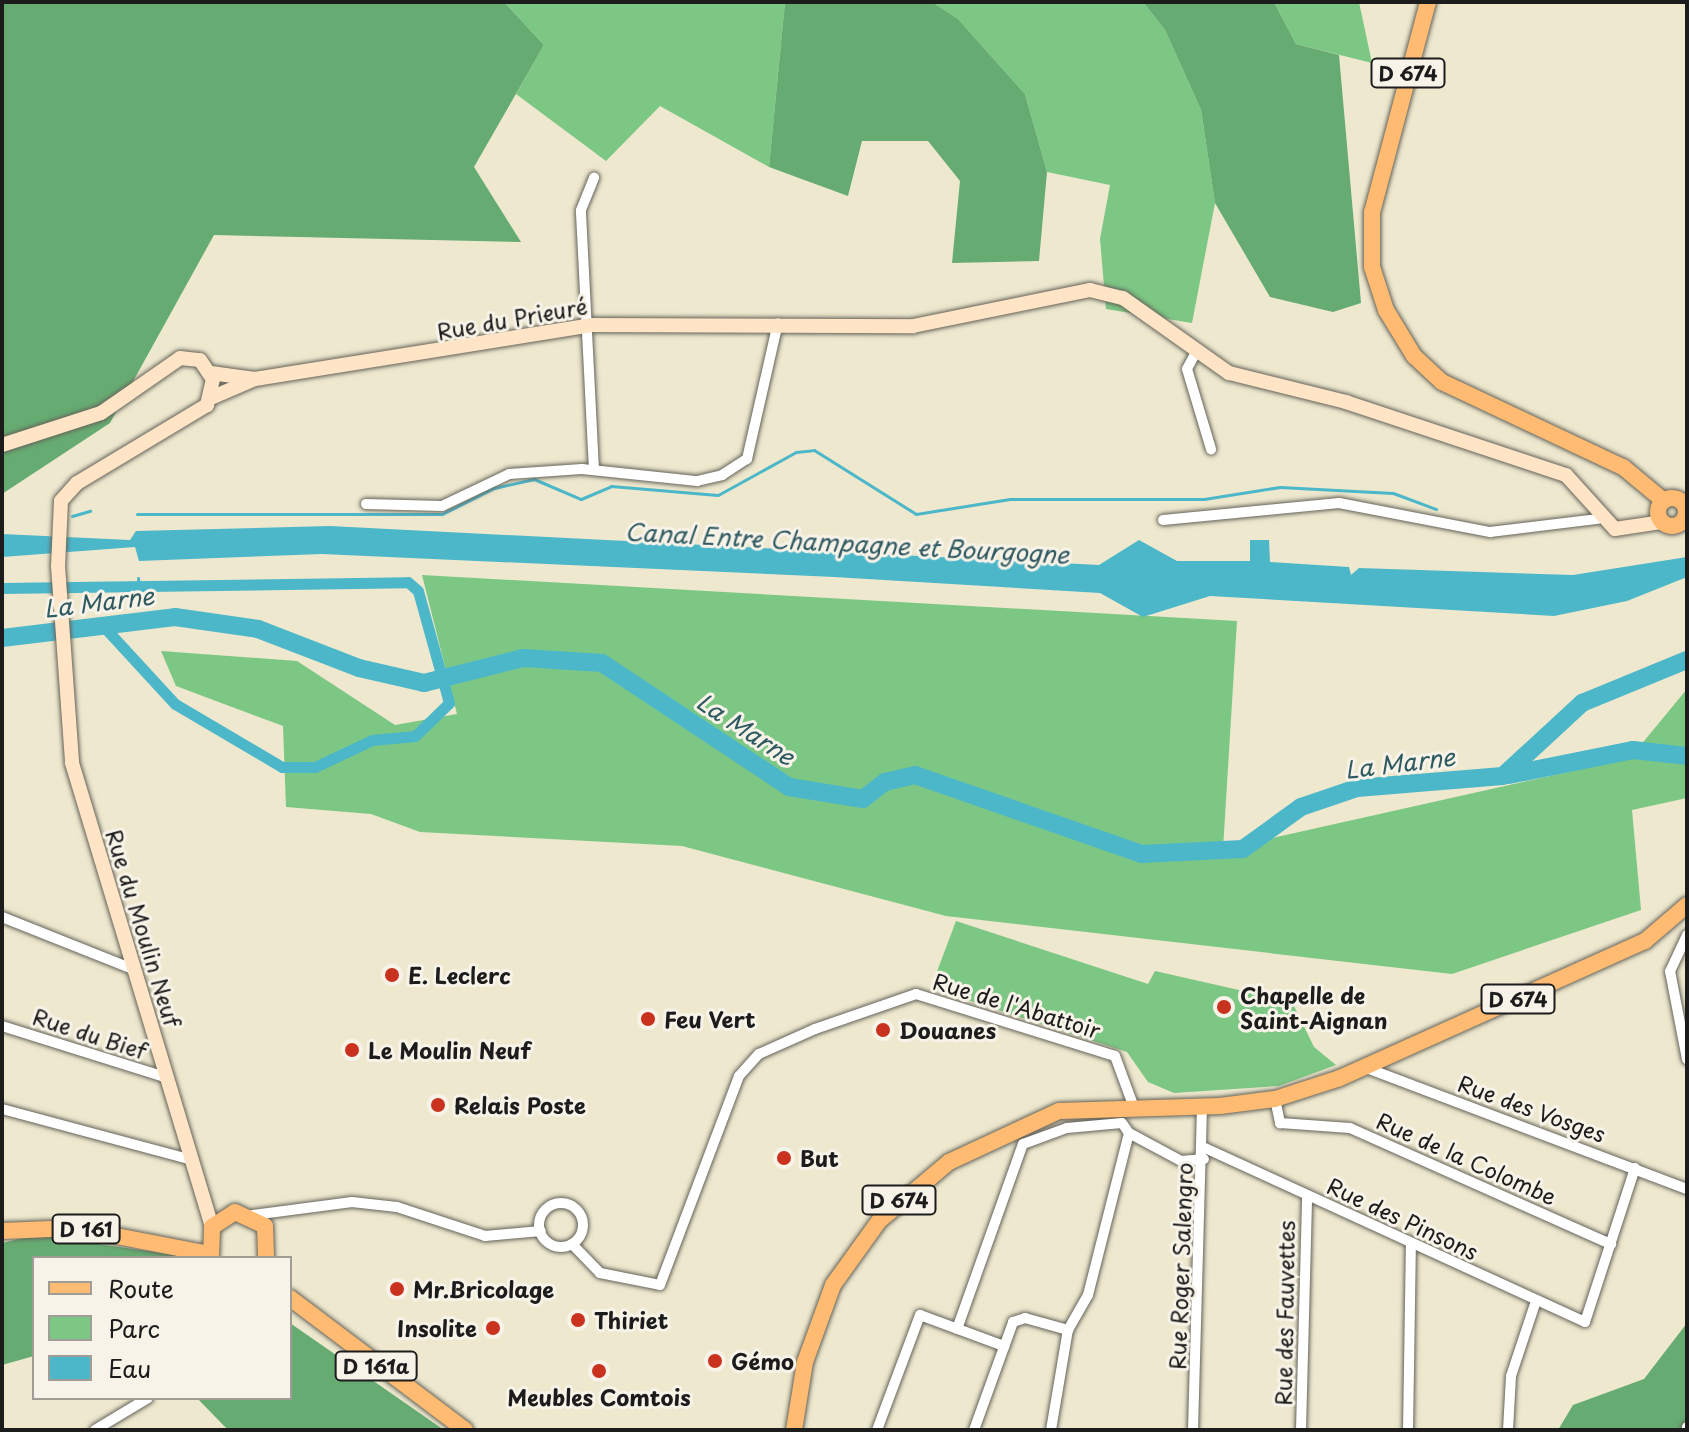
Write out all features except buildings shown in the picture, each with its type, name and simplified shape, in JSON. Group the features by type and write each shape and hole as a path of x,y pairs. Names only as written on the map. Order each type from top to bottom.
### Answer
{"main road":[{"name":"D 674","path":"1428,2 1372,212 1372,267 1386,310 1414,356 1442,382 1623,467 1664,501"},
{"path":"1664,501 1685,504 1676,527"},
{"path":"1664,501 1676,527"},
{"name":"D 674","path":"794,1430 823,1307 847,1262 902,1197 949,1162 1039,1118 1133,1105 1275,1099 1340,1078 1645,941 1687,905"},
{"path":"210,1244 225,1215 253,1215 269,1233 266,1256"},
{"name":"D 161","path":"2,1231 75,1228 169,1243 210,1244"},
{"name":"D 161a","path":"292,1300 465,1430"}],"street":[{"path":"594,177 581,210 591,325 594,470"},
{"name":"Rue du Prieuré","path":"60,595 58,528 61,501 77,483 213,397 255,379 591,325 778,323 913,326 1090,290 1123,298 1229,373 1346,402 1566,475 1598,519"},
{"path":"366,504 442,506 509,474 594,470 697,481 747,459 778,323"},
{"path":"1196,352 1187,369 1211,449"},
{"name":"Rue du Prieuré","path":"2,445 101,413 161,368 194,357 211,373 255,379"},
{"path":"211,373 213,397"},
{"path":"1163,520 1339,503 1490,532 1598,519 1630,532 1676,527"},
{"name":"Rue du Moulin Neuf","path":"60,595 61,668 72,763 189,1159 206,1196 210,1244"},
{"path":"2,917 133,969"},
{"path":"1687,935 1670,971 1687,1059"},
{"name":"Rue de l'Abattoir","path":"572,1244 600,1273 660,1285 739,1076 759,1054 916,994 1115,1056 1133,1105"},
{"name":"Rue du Bief","path":"2,1026 165,1077"},
{"name":"Rue des Vosges","path":"1364,1067 1687,1189"},
{"name":"Rue de la Colombe","path":"1275,1099 1280,1123 1350,1128 1611,1244"},
{"name":"Rue Roger Salengro","path":"1193,1430 1204,1154 1202,1104"},
{"path":"2,1109 189,1159"},
{"name":"Rue des Pinsons","path":"957,1329 1023,1144 1081,1127 1122,1123 1129,1133 1181,1161 1204,1154 1307,1196 1585,1322 1611,1244"},
{"path":"1051,1430 1068,1330 1088,1295 1129,1133"},
{"path":"1611,1244 1635,1168"},
{"name":"Rue du Moulin Neuf","path":"206,1196 225,1215"},
{"name":"Rue des Fauvettes","path":"1301,1430 1307,1196"},
{"path":"253,1215 283,1209 361,1203 485,1236 541,1231"},
{"path":"570,1206 583,1224 572,1244 552,1245 541,1231 545,1211 570,1206"},
{"path":"269,1233 283,1209"},
{"path":"1408,1430 1411,1243"},
{"path":"1508,1430 1511,1376 1536,1301"},
{"path":"877,1430 920,1315 1004,1346"},
{"path":"974,1430 1013,1322 1025,1318 1068,1330"},
{"path":"95,1430 145,1400"}],"green space":[{"path":"2,2 504,2 544,45 474,167 521,242 214,235 110,423 2,494"},
{"path":"504,2 785,2 769,167 660,106 606,161 516,94 544,45"},
{"path":"785,2 932,2 958,19 1025,94 1047,172 1039,261 952,263 960,181 928,141 862,141 848,196 769,167"},
{"path":"932,2 1143,2 1165,30 1201,110 1215,203 1192,323 1106,309 1100,239 1110,185 1047,172 1025,94 958,19"},
{"path":"1143,2 1274,2 1296,44 1339,55 1361,303 1333,312 1270,297 1215,203 1201,110 1165,30"},
{"path":"1274,2 1359,2 1372,63 1296,44"},
{"path":"422,575 1237,621 1223,849 1630,758 1687,689 1687,798 1632,810 1641,910 1452,974 946,916 682,846 420,832 371,814 286,807 283,726 176,686 161,651 297,661 395,725 457,714"},
{"path":"956,921 1148,984 1155,971 1292,1002 1314,1047 1336,1065 1279,1086 1174,1093 1148,1082 1127,1052 937,990 933,982"},
{"path":"36,1235 182,1256 32,1256 32,1357 2,1365 2,1243"},
{"path":"1687,1323 1687,1430 1558,1430 1573,1405 1644,1379"},
{"path":"292,1324 444,1430 228,1430 199,1400 292,1400"}],"water":[{"path":"330,526 1099,565 1139,540 1177,561 1250,561 1250,540 1269,540 1270,562 1349,567 1351,575 1359,568 1573,575 1687,557 1687,577 1627,601 1554,616 1210,596 1143,617 1100,593 834,577 322,554 139,561 135,547 2,557 2,534 130,540 136,531"}],"waterway":[{"path":"137,514 442,514 494,488 534,479 581,499 611,486 718,495 796,452 814,450 916,514 1010,499 1204,499 1280,487 1393,493 1436,509"},
{"path":"72,516 90,511"},
{"path":"138,578 139,588"},
{"path":"2,588 408,582 418,591 449,703 415,736 372,740 315,767 282,767 175,704 106,629"},
{"name":"La Marne","path":"2,638 175,617 258,629 359,668 424,683 523,658 602,663 789,787 863,799 885,782 915,775 1142,854 1243,849 1301,807 1357,788 1503,776 1582,703 1687,660"},
{"name":"La Marne","path":"1509,775 1633,750 1687,756"}],"place":[{"name":"E. Leclerc","path":"392,975"},
{"name":"Chapelle de Saint-Aignan","path":"1224,1007"},
{"name":"Feu Vert","path":"648,1019"},
{"name":"Douanes","path":"883,1030"},
{"name":"Le Moulin Neuf","path":"352,1050"},
{"name":"Relais Poste","path":"438,1105"},
{"name":"But","path":"784,1158"},
{"name":"Mr.Bricolage","path":"397,1289"},
{"name":"Thiriet","path":"578,1320"},
{"name":"Insolite","path":"493,1328"},
{"name":"Gémo","path":"715,1361"},
{"name":"Meubles Comtois","path":"599,1371"}],"water label":[{"name":"Canal Entre Champagne et Bourgogne","path":"847,543"}]}
